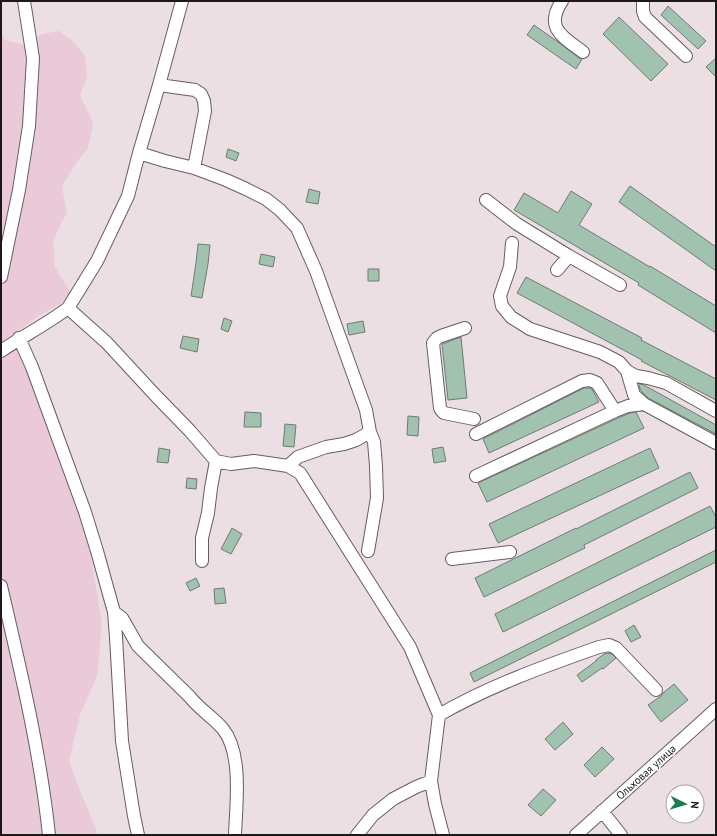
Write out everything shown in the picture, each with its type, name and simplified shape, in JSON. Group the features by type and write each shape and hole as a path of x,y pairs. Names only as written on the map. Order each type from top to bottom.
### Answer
{"street":[{"path":"1,277 19,190 29,126 33,58 24,1"},
{"path":"1,351 19,338 58,316 68,308 97,261 128,196 182,1"},
{"path":"562,1 555,16 555,26 560,36 583,52"},
{"path":"643,1 645,18 686,56"},
{"path":"159,85 195,90 201,94 204,101 205,111 194,168"},
{"path":"139,153 194,168 226,180 266,199 280,210 297,228 316,271 366,410 370,432 374,442 377,498 368,552"},
{"path":"486,200 517,224 568,256 620,284"},
{"path":"512,243 510,267 500,296 502,306 511,317 530,329 600,352 619,362 627,371 636,376 666,383 716,411"},
{"path":"557,270 568,256"},
{"path":"68,308 107,343 190,431 216,461 231,464 254,461 288,466 300,473 410,647 440,715 431,781 443,835"},
{"path":"465,328 437,338 433,344 440,408 444,413 474,419"},
{"path":"19,338 32,367 82,505 114,612 122,741 138,835"},
{"path":"627,371 634,395 644,404 716,443"},
{"path":"476,434 582,381 590,380 597,383 615,411"},
{"path":"476,476 615,411 628,406 644,404"},
{"path":"288,466 298,457 326,447 356,440 370,432"},
{"path":"202,561 202,538 208,513 216,461"},
{"path":"452,559 510,552"},
{"path":"1,586 29,708 49,835"},
{"path":"114,612 122,618 138,646 190,697 196,705 224,730 231,742 235,758 237,803 235,835"},
{"path":"440,715 518,677 592,649 609,645 616,648 656,690"},
{"name":"Ольховая улица","path":"576,835 716,709"},
{"path":"357,835 373,815 393,799 431,781"},
{"path":"602,811 621,835"}],"shaded area":[{"path":"59,31 74,42 85,56 87,78 80,95 93,123 88,148 76,163 62,186 67,214 62,221 53,242 55,267 71,293 62,303 40,315 1,343 1,34 5,40 25,45 42,34"},
{"path":"19,340 87,534 102,623 97,676 80,715 69,761 97,835 1,835 1,354"}],"building":[{"path":"668,6 706,41 698,49 661,15"},
{"path":"619,17 668,64 651,81 603,34"},
{"path":"534,25 582,59 576,69 527,35"},
{"path":"716,58 716,77 706,67"},
{"path":"228,149 239,153 236,161 226,157"},
{"path":"630,186 716,247 716,271 619,202"},
{"path":"309,189 320,192 318,204 306,202"},
{"path":"571,191 592,204 579,225 716,306 716,333 638,285 639,283 514,210 524,193 558,213"},
{"path":"198,244 210,245 202,298 191,296"},
{"path":"261,254 275,257 273,267 259,264"},
{"path":"368,269 379,269 379,281 368,281"},
{"path":"526,277 716,379 716,400 517,293"},
{"path":"224,318 232,321 228,332 221,329"},
{"path":"363,321 365,332 349,335 347,324"},
{"path":"183,336 199,339 197,352 180,348"},
{"path":"461,337 467,398 448,400 442,344"},
{"path":"640,384 716,425 716,434 648,398 641,391 639,386"},
{"path":"584,388 592,389 599,402 489,453 483,439"},
{"path":"245,412 261,413 261,427 244,427"},
{"path":"636,412 644,428 487,502 478,483 618,418"},
{"path":"408,416 419,417 418,436 407,435"},
{"path":"285,424 296,425 294,447 283,446"},
{"path":"443,447 446,461 434,463 432,449"},
{"path":"159,448 170,450 168,463 157,462"},
{"path":"650,448 659,468 498,543 489,524"},
{"path":"690,472 698,488 584,545 585,548 484,597 475,578"},
{"path":"187,478 197,479 196,489 186,488"},
{"path":"710,506 716,517 716,527 503,632 495,614"},
{"path":"232,528 242,534 231,554 221,549"},
{"path":"716,550 716,562 474,682 470,673"},
{"path":"196,578 200,586 190,591 186,583"},
{"path":"224,588 226,603 215,604 214,589"},
{"path":"634,625 641,637 631,642 625,631"},
{"path":"604,654 612,654 616,658 603,669 602,668 582,682 577,675"},
{"path":"674,684 688,700 661,722 648,705"},
{"path":"563,722 573,734 555,750 545,739"},
{"path":"602,747 614,759 595,777 584,765"},
{"path":"543,789 556,800 541,816 528,805"}]}
